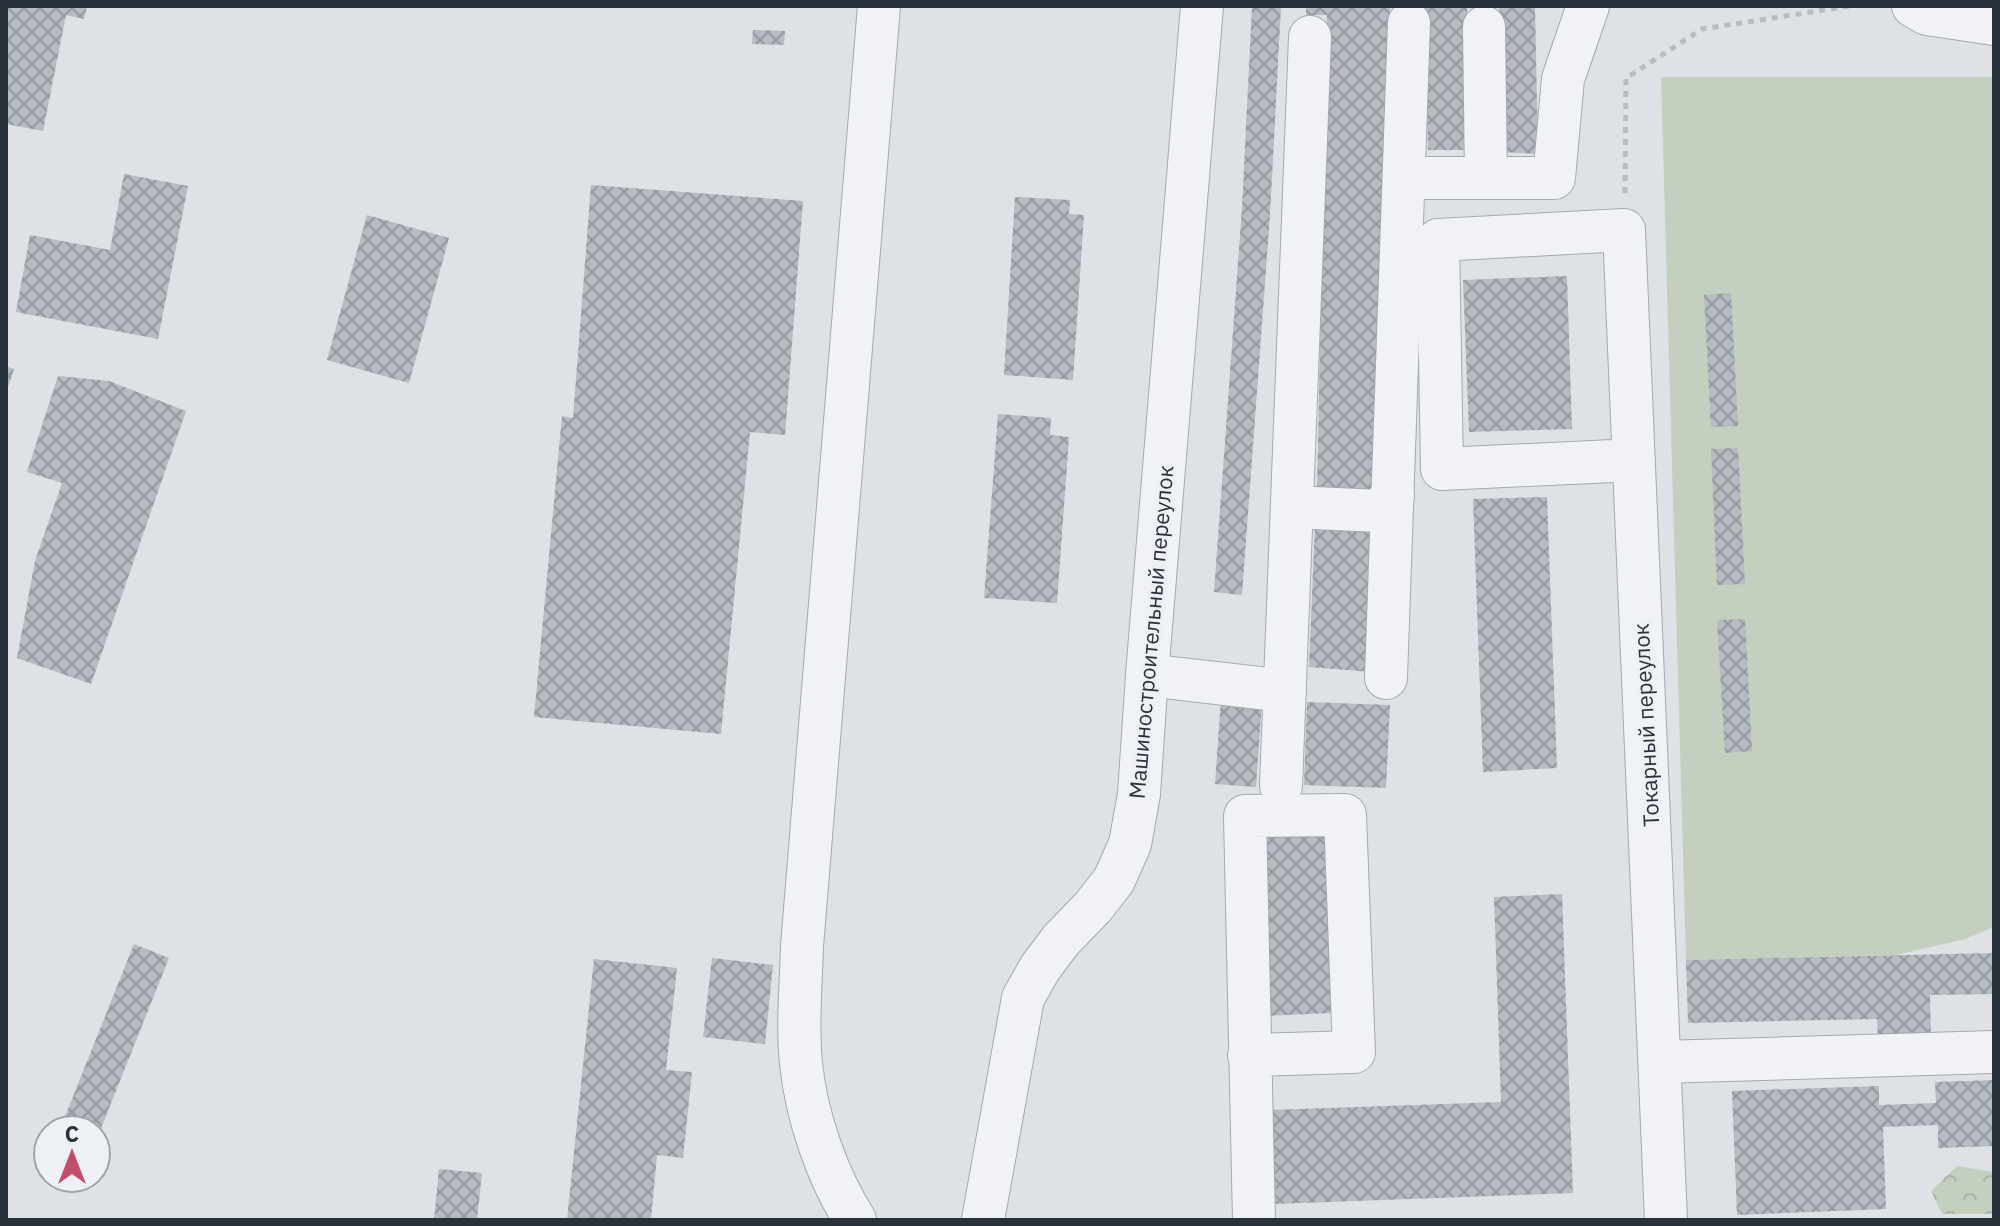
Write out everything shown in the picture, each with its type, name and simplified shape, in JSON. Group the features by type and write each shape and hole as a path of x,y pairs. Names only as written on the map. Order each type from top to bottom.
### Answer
{"street":[{"path":"855,1220 818,1140 806,1096 801,1063 800,988 879,6"},
{"name":"Машиностроительный переулок","path":"983,1220 1023,998 1061,940 1114,880 1130,844 1139,794 1202,6"},
{"path":"1404,178 1554,178 1563,79 1588,6"},
{"path":"1913,6 1927,14 1994,24"},
{"path":"1386,678 1409,23"},
{"path":"1484,27 1486,178"},
{"path":"1281,786 1310,37"},
{"path":"1624,230 1438,240 1442,469 1634,460"},
{"name":"Токарный переулок","path":"1624,230 1666,1220"},
{"path":"1292,507 1380,511 1393,495"},
{"path":"1147,675 1285,691"},
{"path":"1249,1055 1354,1052 1345,815 1245,816 1249,1055 1254,1220"},
{"path":"1661,1062 1994,1052"}],"path":[{"path":"1624,230 1626,78 1702,29 1850,6"}],"green space":[{"path":"1661,77 1994,77 1994,927 1965,939 1896,955 1686,960"},
{"path":"1957,1166 1994,1172 1994,1214 1942,1214 1931,1191"}],"building":[{"path":"6,6 87,6 84,19 66,15 43,131 6,124"},
{"path":"1252,6 1281,6 1270,215 1242,595 1214,592 1242,208"},
{"path":"1306,6 1390,6 1380,491 1317,490 1327,15 1306,15"},
{"path":"1425,6 1467,6 1470,150 1428,150"},
{"path":"1499,6 1535,6 1538,154 1502,152"},
{"path":"753,30 785,31 784,45 752,44"},
{"path":"124,174 188,186 158,339 16,312 30,235 110,250"},
{"path":"591,185 803,201 785,435 750,432 721,734 534,717 562,416 573,418"},
{"path":"1015,197 1070,200 1069,214 1084,215 1073,380 1004,375"},
{"path":"367,215 449,238 409,383 327,360"},
{"path":"1567,276 1572,429 1469,432 1463,280"},
{"path":"1731,293 1738,426 1711,427 1704,295"},
{"path":"6,366 14,369 7,391 6,391"},
{"path":"58,376 109,381 186,411 91,684 17,658 35,561 62,483 27,472"},
{"path":"998,414 1051,418 1050,435 1069,437 1057,603 984,598"},
{"path":"1738,448 1745,584 1717,585 1711,449"},
{"path":"1547,497 1557,768 1483,772 1473,499"},
{"path":"1315,523 1373,526 1371,672 1309,667"},
{"path":"1745,619 1752,751 1725,753 1717,620"},
{"path":"1221,698 1262,701 1256,787 1215,784"},
{"path":"1307,702 1390,705 1386,788 1304,785"},
{"path":"1326,827 1331,1013 1267,1016 1262,828"},
{"path":"1562,894 1573,1193 1274,1204 1271,1110 1501,1102 1494,897"},
{"path":"134,944 169,958 107,1114 66,1114"},
{"path":"1994,953 1994,994 1930,995 1931,1039 1878,1040 1877,1019 1688,1023 1686,960"},
{"path":"712,958 773,965 765,1044 703,1037"},
{"path":"594,959 677,968 666,1070 692,1072 683,1158 657,1155 651,1220 567,1220"},
{"path":"1994,1080 1994,1146 1938,1148 1938,1125 1883,1127 1886,1209 1737,1215 1732,1091 1879,1086 1879,1105 1936,1103 1935,1082"},
{"path":"439,1169 482,1173 477,1220 434,1220"}]}
